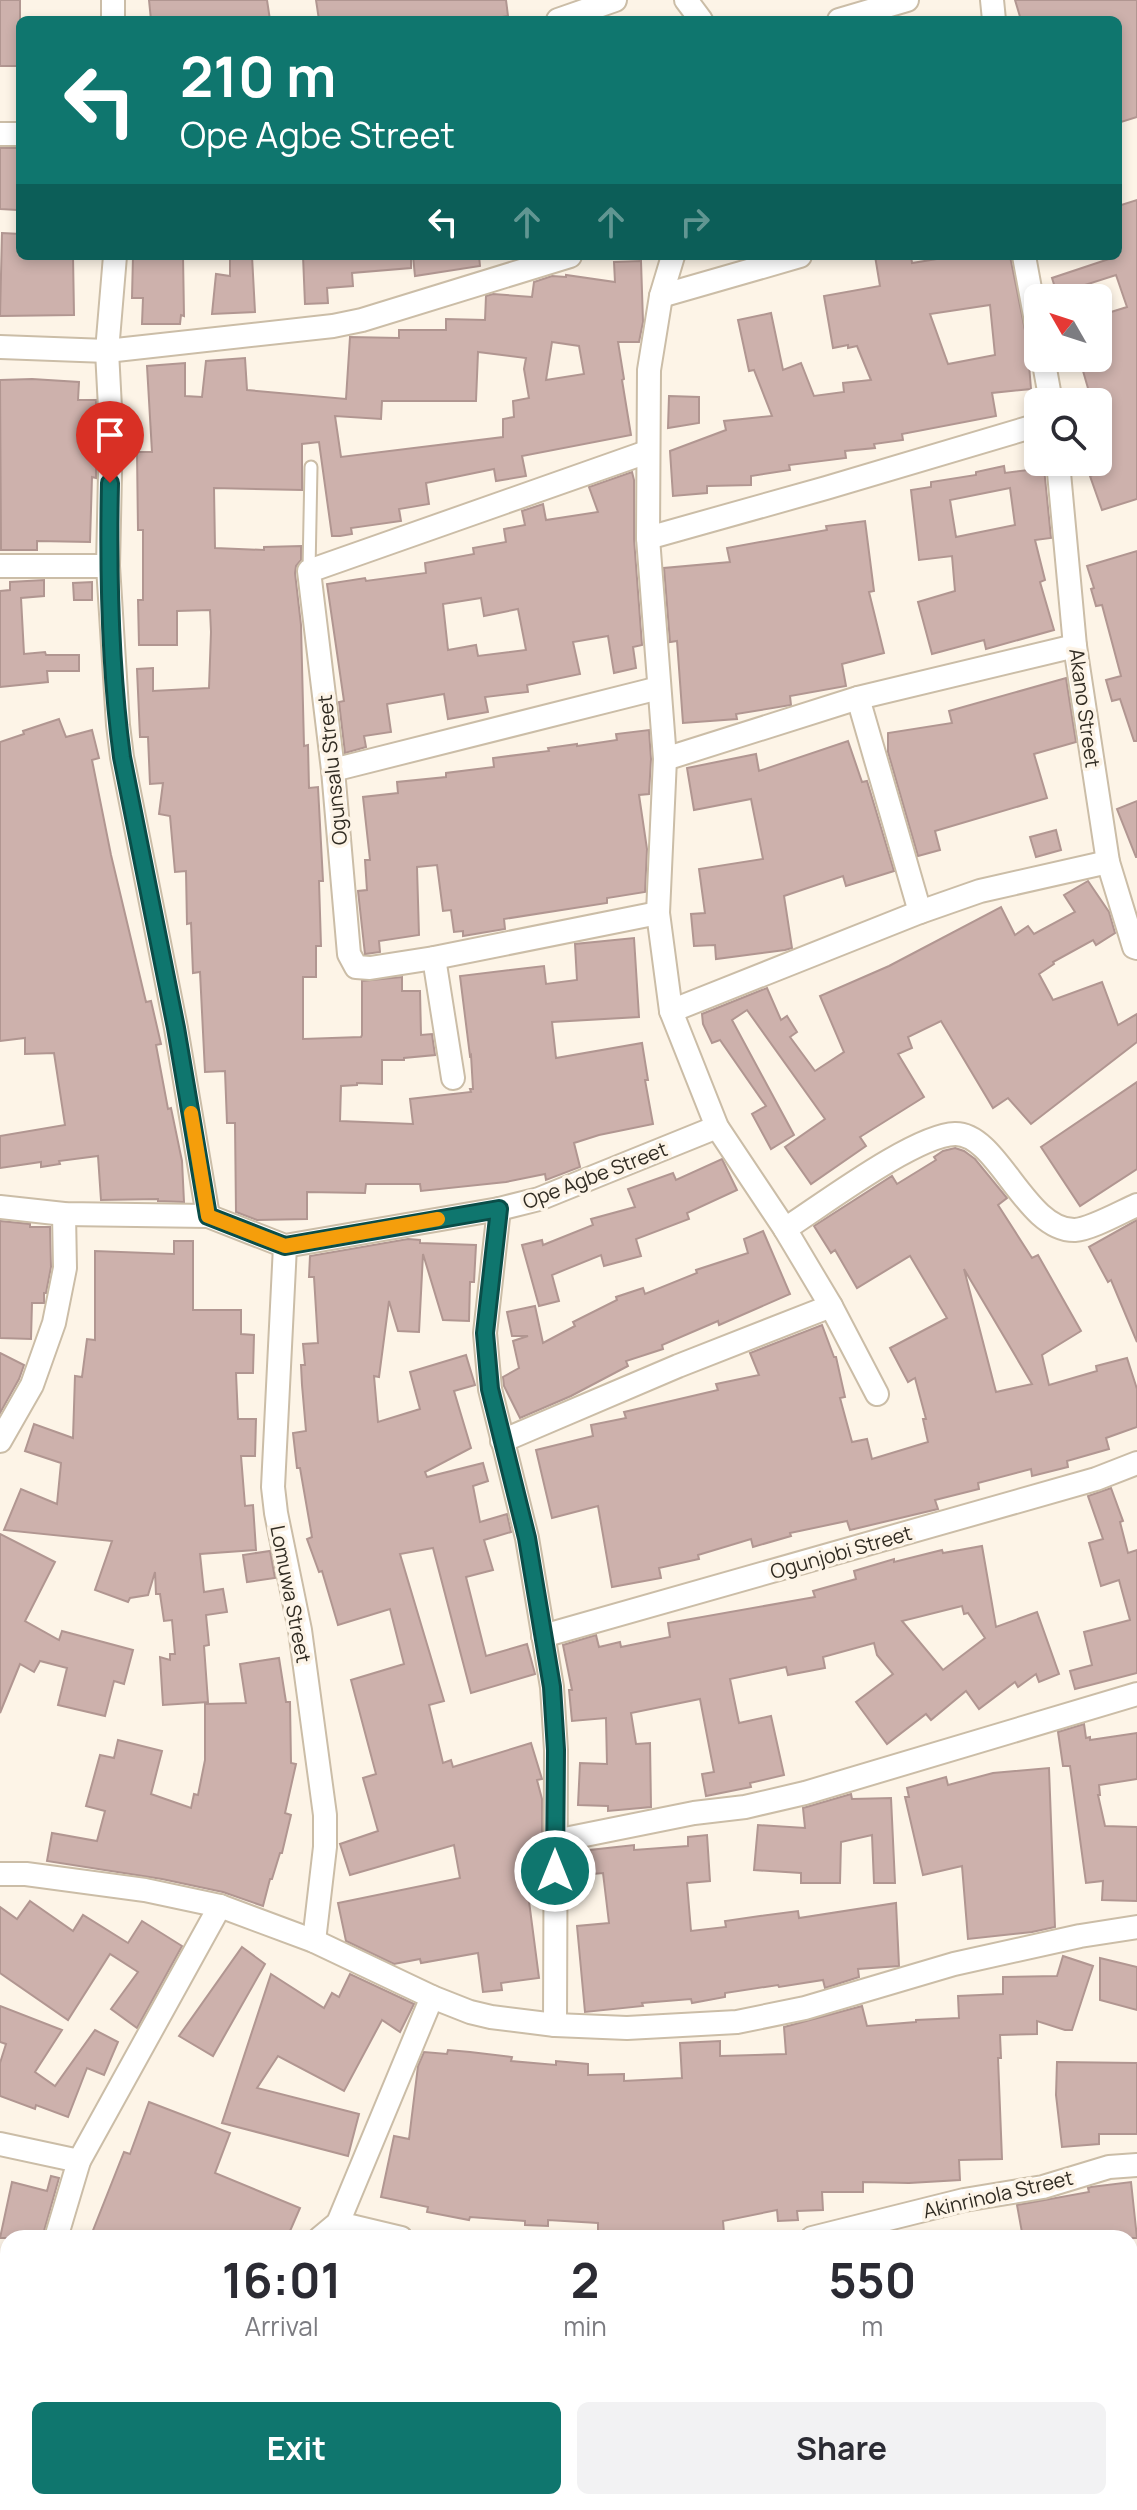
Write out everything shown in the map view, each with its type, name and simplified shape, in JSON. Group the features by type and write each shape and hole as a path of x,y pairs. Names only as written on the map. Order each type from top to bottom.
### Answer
{"street":[{"path":"569,16 615,0"},
{"path":"853,16 907,0"},
{"path":"115,260 107,351 111,427 108,566 118,725 176,1028 208,1216"},
{"path":"0,347 107,351 333,326 362,320 557,260"},
{"path":"672,260 661,296 649,370 647,452 648,538 665,759 658,913 671,1011 717,1127 785,1229 831,1306 877,1394"},
{"path":"661,296 786,260"},
{"path":"1025,260 1029,284"},
{"path":"648,538 1024,429"},
{"path":"309,571 647,452"},
{"name":"Akano Street","path":"1059,476 1075,646 1108,862 1134,947 1137,948"},
{"path":"0,566 108,566"},
{"name":"Ogunsalu Street","path":"309,571 333,770 349,954 356,967 370,968 434,958"},
{"path":"665,759 858,698 1075,646"},
{"path":"333,770 659,688"},
{"path":"858,698 920,912"},
{"path":"671,1011 980,891 1108,862"},
{"path":"453,1078 434,958 658,913"},
{"name":"Ope Agbe Street","path":"285,1246 499,1209 539,1199 717,1127"},
{"path":"785,1229 929,1139 957,1134 972,1140 994,1158 1045,1219 1060,1228 1078,1230 1137,1205"},
{"path":"0,1207 64,1214 208,1216 285,1246"},
{"path":"499,1209 485,1353 490,1389 527,1538 552,1687 556,1750 555,2025"},
{"path":"0,1441 32,1385 54,1323 65,1268 64,1214"},
{"name":"Lomuwa Street","path":"285,1246 273,1487 300,1630 325,1815 325,1847 314,1941"},
{"path":"502,1441 678,1366 831,1306"},
{"name":"Ogunjobi Street","path":"543,1636 1096,1479 1137,1463"},
{"path":"555,1841 694,1813 745,1807 805,1793 1137,1694"},
{"path":"0,1874 26,1874 115,1886 220,1906 314,1941 432,1997 491,2017 555,2025 640,2028 737,2022 805,2008 954,1964 1080,1936 1137,1927"},
{"path":"58,2230 79,2161 220,1906"},
{"path":"330,2230 338,2223 432,1997"},
{"path":"0,2144 79,2161"},
{"name":"Akinrinola Street","path":"844,2230 964,2200 1043,2187 1109,2167 1137,2165"},
{"path":"338,2223 367,2230"}],"lane":[{"path":"309,571 311,467"}],"building":[{"path":"0,0 20,0 20,16 16,16 16,66 0,66"},
{"path":"149,0 267,0 269,16 151,16"},
{"path":"316,0 506,0 508,16 318,16"},
{"path":"1015,0 1137,0 1137,117 1122,122 1122,16 1020,16"},
{"path":"0,148 16,148 16,210 0,209"},
{"path":"1137,200 1137,499 1102,510 1090,476 1112,476 1112,388 1088,388 1083,372 1112,372 1112,312 1127,307 1116,275 1088,284 1054,284 1052,278 1106,260 1122,260 1122,205"},
{"path":"2,233 16,234 16,260 73,260 74,315 0,316"},
{"path":"133,260 183,260 184,316 181,315 180,324 142,324 143,298 132,298"},
{"path":"230,260 252,260 255,312 212,314 216,274 230,276"},
{"path":"303,260 411,260 411,268 352,273 353,286 327,288 328,303 305,304"},
{"path":"413,260 479,260 480,266 415,276"},
{"path":"876,260 912,260 912,263 930,260 1011,260 1024,325 1024,372 1030,372 1031,388 992,393 996,416 902,434 903,440 874,444 875,448 845,451 846,458 789,465 790,470 751,476 751,485 707,486 707,493 673,496 670,451 726,430 724,421 772,416 754,370 749,371 738,320 771,313 783,370 801,363 814,396 844,392 843,383 871,380 857,346 833,348 824,296 880,286","holes":["990,305 995,355 948,364 930,314"]},
{"path":"641,261 643,322 639,342 618,342 631,435 522,456 526,476 496,481 494,469 426,483 429,504 399,509 401,521 351,528 352,534 340,536 332,536 319,442 302,444 302,490 214,488 215,548 264,550 264,547 301,546 301,560 295,573 301,625 304,746 308,745 309,788 318,787 323,881 319,881 321,946 316,946 316,977 303,977 303,1039 361,1037 362,981 402,977 402,991 420,991 421,1035 432,1034 435,1055 382,1060 382,1084 341,1086 340,1121 413,1124 410,1099 471,1092 471,1055 460,976 544,966 546,984 577,980 575,944 634,938 639,1017 552,1022 556,1058 642,1043 653,1124 574,1143 580,1167 546,1180 545,1174 506,1182 421,1191 420,1184 366,1184 365,1193 307,1192 307,1219 257,1220 236,1212 235,1123 227,1123 225,1071 205,1072 200,972 193,973 191,923 187,924 186,871 175,872 170,816 159,814 163,783 150,784 148,737 140,737 137,669 153,668 153,691 209,688 211,632 210,610 177,611 177,645 139,645 138,600 143,600 143,530 138,530 137,452 152,452 147,366 185,363 185,396 202,397 206,361 245,358 247,390 346,399 350,337 399,338 399,330 446,330 446,319 485,320 486,296 532,297 534,282 552,276 615,282 614,262","holes":["552,342 579,346 584,374 546,380","478,352 526,358 524,369 529,398 513,401 514,417 503,419 503,437 341,457 335,416 381,419 382,401 476,401"]},
{"path":"0,380 79,382 78,400 96,400 96,478 92,477 90,542 37,541 37,550 1,550"},
{"path":"669,396 699,397 699,423 668,428"},
{"path":"1004,466 1005,473 1024,471 1024,476 1045,476 1051,538 1035,540 1045,580 1040,582 1054,630 986,649 984,640 932,654 918,602 955,591 952,556 919,560 911,490 931,487 931,482 976,475 976,472","holes":["1010,488 1015,525 956,537 950,500"]},
{"path":"632,472 642,645 633,647 636,668 614,673 608,636 573,642 580,674 527,685 528,692 485,697 488,712 448,719 444,694 387,704 391,732 364,736 366,747 345,753 339,702 344,701 327,584 426,573 425,563 474,554 473,548 506,542 504,529 525,525 522,511 543,504 546,520 598,512 589,487","holes":["481,598 484,616 518,609 526,650 478,656 476,645 448,650 443,604"]},
{"path":"865,521 874,591 869,592 884,653 842,664 846,686 790,696 791,705 736,714 737,719 683,723 677,641 670,642 664,568 730,562 727,548 827,530 826,526"},
{"path":"1137,551 1137,741 1134,741 1120,699 1112,701 1106,680 1121,676 1102,605 1096,606 1087,566"},
{"path":"44,580 44,596 21,598 24,654 79,655 79,671 47,671 48,682 0,687 0,591 10,590 10,582"},
{"path":"92,582 92,600 74,600 73,583"},
{"path":"1066,678 1076,742 1034,754 1047,798 935,831 940,850 918,856 888,752 888,733 952,723 949,711"},
{"path":"59,719 66,737 92,730 99,758 92,760 111,855 146,1002 151,1001 161,1044 156,1045 182,1161 184,1202 101,1200 98,1156 59,1161 60,1164 41,1167 41,1162 0,1168 0,1136 65,1125 54,1053 25,1054 25,1038 0,1041 0,742"},
{"path":"649,730 649,794 639,795 647,849 645,892 607,898 607,903 504,919 505,929 463,936 463,931 454,932 451,910 443,911 437,865 417,867 419,935 379,941 380,952 365,954 358,891 367,890 365,860 370,860 363,797 398,793 397,782 446,777 446,773 494,767 493,758 617,740 616,734"},
{"path":"848,741 862,782 867,781 894,871 846,886 843,876 784,896 792,948 716,959 715,945 694,946 691,914 705,913 699,869 763,859 751,799 694,810 687,768 756,754 759,771"},
{"path":"1137,801 1137,857 1136,857 1117,809"},
{"path":"1056,830 1061,850 1036,857 1030,837"},
{"path":"1088,881 1109,912 1115,933 1096,945 1093,940 1053,962 1039,974 1053,1000 1102,982 1118,1025 1137,1014 1137,1042 1031,1124 1008,1098 993,1108 941,1021 908,1037 912,1048 898,1054 924,1097 860,1137 866,1146 811,1184 785,1147 825,1119 747,1010 732,1020 794,1135 771,1149 752,1114 766,1106 720,1040 712,1043 702,1014 767,988 781,1020 787,1016 797,1032 790,1037 815,1071 844,1052 820,996 889,966 1001,907 1015,935 1028,926 1034,934 1075,912 1064,895"},
{"path":"1137,1082 1137,1169 1080,1206 1041,1147"},
{"path":"955,1148 975,1159 1007,1198 998,1205 1032,1258 1038,1255 1081,1331 1042,1355 1049,1385 1097,1371 1096,1366 1127,1358 1137,1389 1137,1427 1106,1438 1109,1449 1067,1461 1068,1467 1032,1476 1031,1469 978,1483 979,1489 935,1500 938,1509 850,1530 847,1521 790,1533 791,1536 753,1547 751,1539 698,1555 699,1559 659,1568 661,1578 612,1587 598,1506 552,1518 536,1450 593,1436 591,1425 626,1418 624,1412 718,1390 716,1384 759,1375 750,1353 822,1325 836,1357 845,1397 840,1398 852,1442 867,1439 872,1459 928,1442 923,1419 926,1419 915,1378 908,1382 890,1348 947,1318 910,1256 857,1288 835,1250 831,1253 814,1226 892,1176 897,1184 936,1160 934,1157","holes":["964,1269 1032,1384 996,1392"]},
{"path":"722,1159 737,1190 687,1213 689,1219 636,1239 641,1256 604,1266 601,1255 552,1275 559,1301 539,1306 522,1245 542,1240 543,1245 593,1225 591,1219 635,1207 628,1189 673,1173 676,1180"},
{"path":"1137,1220 1137,1342 1111,1280 1108,1282 1089,1247"},
{"path":"0,1221 50,1227 51,1267 44,1303 32,1303 31,1339 0,1338"},
{"path":"763,1231 790,1294 719,1325 718,1321 662,1345 663,1349 626,1361 628,1366 520,1418 504,1386 503,1377 519,1368 513,1341 528,1336 512,1336 507,1312 535,1306 543,1343 575,1326 573,1322 617,1300 616,1297 643,1288 645,1294 697,1273 696,1270 748,1253 744,1239"},
{"path":"408,1239 420,1240 420,1243 476,1245 474,1282 470,1282 469,1321 443,1320 423,1254 419,1332 398,1331 389,1301 379,1377 374,1376 378,1422 420,1409 410,1372 466,1355 475,1385 454,1391 471,1448 425,1472 427,1477 483,1463 488,1481 473,1486 480,1522 507,1514 511,1532 484,1540 493,1570 466,1577 486,1656 527,1644 535,1674 471,1693 433,1548 400,1554 444,1701 429,1705 443,1763 451,1760 453,1767 531,1743 542,1779 537,1780 542,1799 542,1846 539,1846 542,1885 527,1886 539,1978 501,1983 502,1990 483,1992 478,1953 421,1963 420,1959 394,1964 346,1941 338,1903 460,1878 454,1845 350,1875 340,1844 378,1831 363,1778 376,1774 351,1680 404,1664 390,1609 338,1625 322,1571 319,1572 307,1539 312,1537 293,1433 306,1431 301,1365 305,1365 303,1344 318,1343 314,1277 309,1277 310,1256"},
{"path":"174,1241 193,1241 193,1310 241,1310 241,1334 254,1335 253,1373 236,1373 238,1419 256,1419 255,1456 241,1456 245,1506 253,1505 256,1550 200,1554 204,1592 223,1589 227,1612 206,1615 209,1645 204,1646 208,1702 163,1705 160,1657 170,1660 170,1654 175,1654 172,1620 164,1621 160,1594 156,1594 155,1572 148,1595 130,1598 128,1602 95,1590 112,1541 4,1530 21,1489 57,1504 61,1463 25,1451 34,1424 73,1438 75,1376 82,1377 87,1339 95,1340 95,1251 174,1254"},
{"path":"0,1353 24,1365 0,1413"},
{"path":"1111,1488 1123,1521 1120,1522 1128,1553 1137,1550 1137,1673 1075,1689 1070,1671 1092,1665 1084,1632 1130,1620 1119,1580 1101,1586 1089,1543 1103,1539 1088,1496"},
{"path":"0,1534 55,1562 25,1621 59,1640 62,1631 133,1650 124,1684 114,1681 105,1716 58,1705 67,1668 40,1661 34,1672 20,1664 0,1713"},
{"path":"982,1546 996,1627 1037,1612 1059,1674 1039,1682 1036,1674 1018,1687 1015,1682 979,1709 966,1691 931,1720 926,1714 887,1744 856,1702 893,1674 877,1655 874,1643 823,1657 825,1668 788,1675 786,1667 730,1679 739,1723 771,1716 784,1775 750,1783 751,1787 706,1796 702,1774 714,1772 700,1699 631,1713 636,1744 650,1743 651,1807 608,1811 608,1806 578,1805 580,1763 607,1764 606,1718 572,1721 569,1690 572,1690 563,1645 596,1635 599,1647 620,1642 621,1647 670,1637 668,1623 815,1597 813,1591 856,1579 854,1571 894,1559 894,1562 942,1550 943,1553","holes":["962,1606 964,1614 968,1613 985,1638 943,1670 902,1621"]},
{"path":"270,1551 275,1578 247,1582 243,1555"},
{"path":"279,1658 286,1702 290,1702 291,1763 296,1764 285,1813 291,1815 282,1853 270,1879 263,1906 223,1892 162,1879 47,1861 52,1833 97,1841 105,1811 86,1806 100,1755 114,1758 118,1740 162,1751 151,1794 191,1808 194,1794 198,1795 205,1760 205,1704 246,1703 240,1664"},
{"path":"1084,1724 1086,1738 1090,1737 1090,1740 1137,1733 1137,1779 1099,1785 1098,1795 1105,1826 1137,1827 1137,1901 1102,1900 1103,1881 1086,1883 1070,1766 1063,1766 1058,1732"},
{"path":"1049,1768 1055,1927 968,1939 962,1866 923,1875 905,1797 909,1797 907,1788 946,1777 948,1785 993,1773"},
{"path":"851,1794 852,1799 891,1798 895,1883 874,1883 872,1835 841,1842 840,1883 801,1883 801,1873 754,1870 758,1825 805,1828 803,1808"},
{"path":"707,1835 710,1881 687,1883 691,1931 726,1927 725,1921 760,1916 798,1911 799,1918 896,1903 899,1966 858,1969 859,1977 825,1988 823,1980 725,1993 725,1997 692,2003 691,1999 642,2003 643,2006 585,2012 577,1926 609,1923 603,1873 593,1874 590,1850 634,1845 634,1850 688,1846 688,1837"},
{"path":"30,1901 73,1931 83,1915 128,1943 142,1921 182,1946 137,2028 111,2009 138,1972 110,1954 68,2020 0,1973 0,1907 17,1919"},
{"path":"242,1947 265,1964 213,2056 179,2036"},
{"path":"1063,1956 1093,1966 1072,2030 1037,2021 1037,2034 1000,2035 1002,2159 959,2160 960,2180 863,2182 863,2192 822,2192 823,2210 797,2211 798,2220 778,2221 777,2210 723,2221 724,2230 598,2230 598,2223 548,2220 548,2226 525,2225 525,2221 470,2217 469,2220 427,2212 428,2207 381,2197 394,2136 409,2139 418,2066 424,2052 447,2054 448,2050 512,2057 511,2061 588,2064 588,2075 624,2074 624,2081 682,2078 680,2043 720,2041 720,2056 786,2054 784,2027 862,2006 867,2026 959,2018 958,1996 1003,1994 1003,1977 1057,1976"},
{"path":"1100,1958 1137,1967 1137,2010 1100,2000"},
{"path":"271,1974 324,2008 332,1993 339,1997 350,1974 414,2004 400,2032 382,2020 344,2091 278,2056 257,2088 359,2114 348,2156 222,2123"},
{"path":"0,2006 62,2030 35,2072 55,2086 95,2030 118,2042 104,2075 87,2068 68,2117 0,2096 0,2063 6,2044 0,2042"},
{"path":"1057,2062 1137,2063 1137,2134 1099,2134 1099,2144 1062,2147 1056,2095"},
{"path":"149,2102 230,2133 215,2173 300,2208 290,2230 93,2230 124,2152 130,2154"},
{"path":"51,2176 59,2178 44,2230 2,2230 12,2182 47,2191"},
{"path":"1131,2182 1136,2230 1022,2230 1017,2205 1089,2192 1088,2188"}],"slow traffic":[{"path":"191,1113 208,1216 285,1246 438,1219"}],"route":[{"path":"110,483 108,566 122,757 176,1028 208,1216 285,1246 499,1209 485,1353 490,1389 527,1538 552,1687 556,1750 555,1871"}]}
